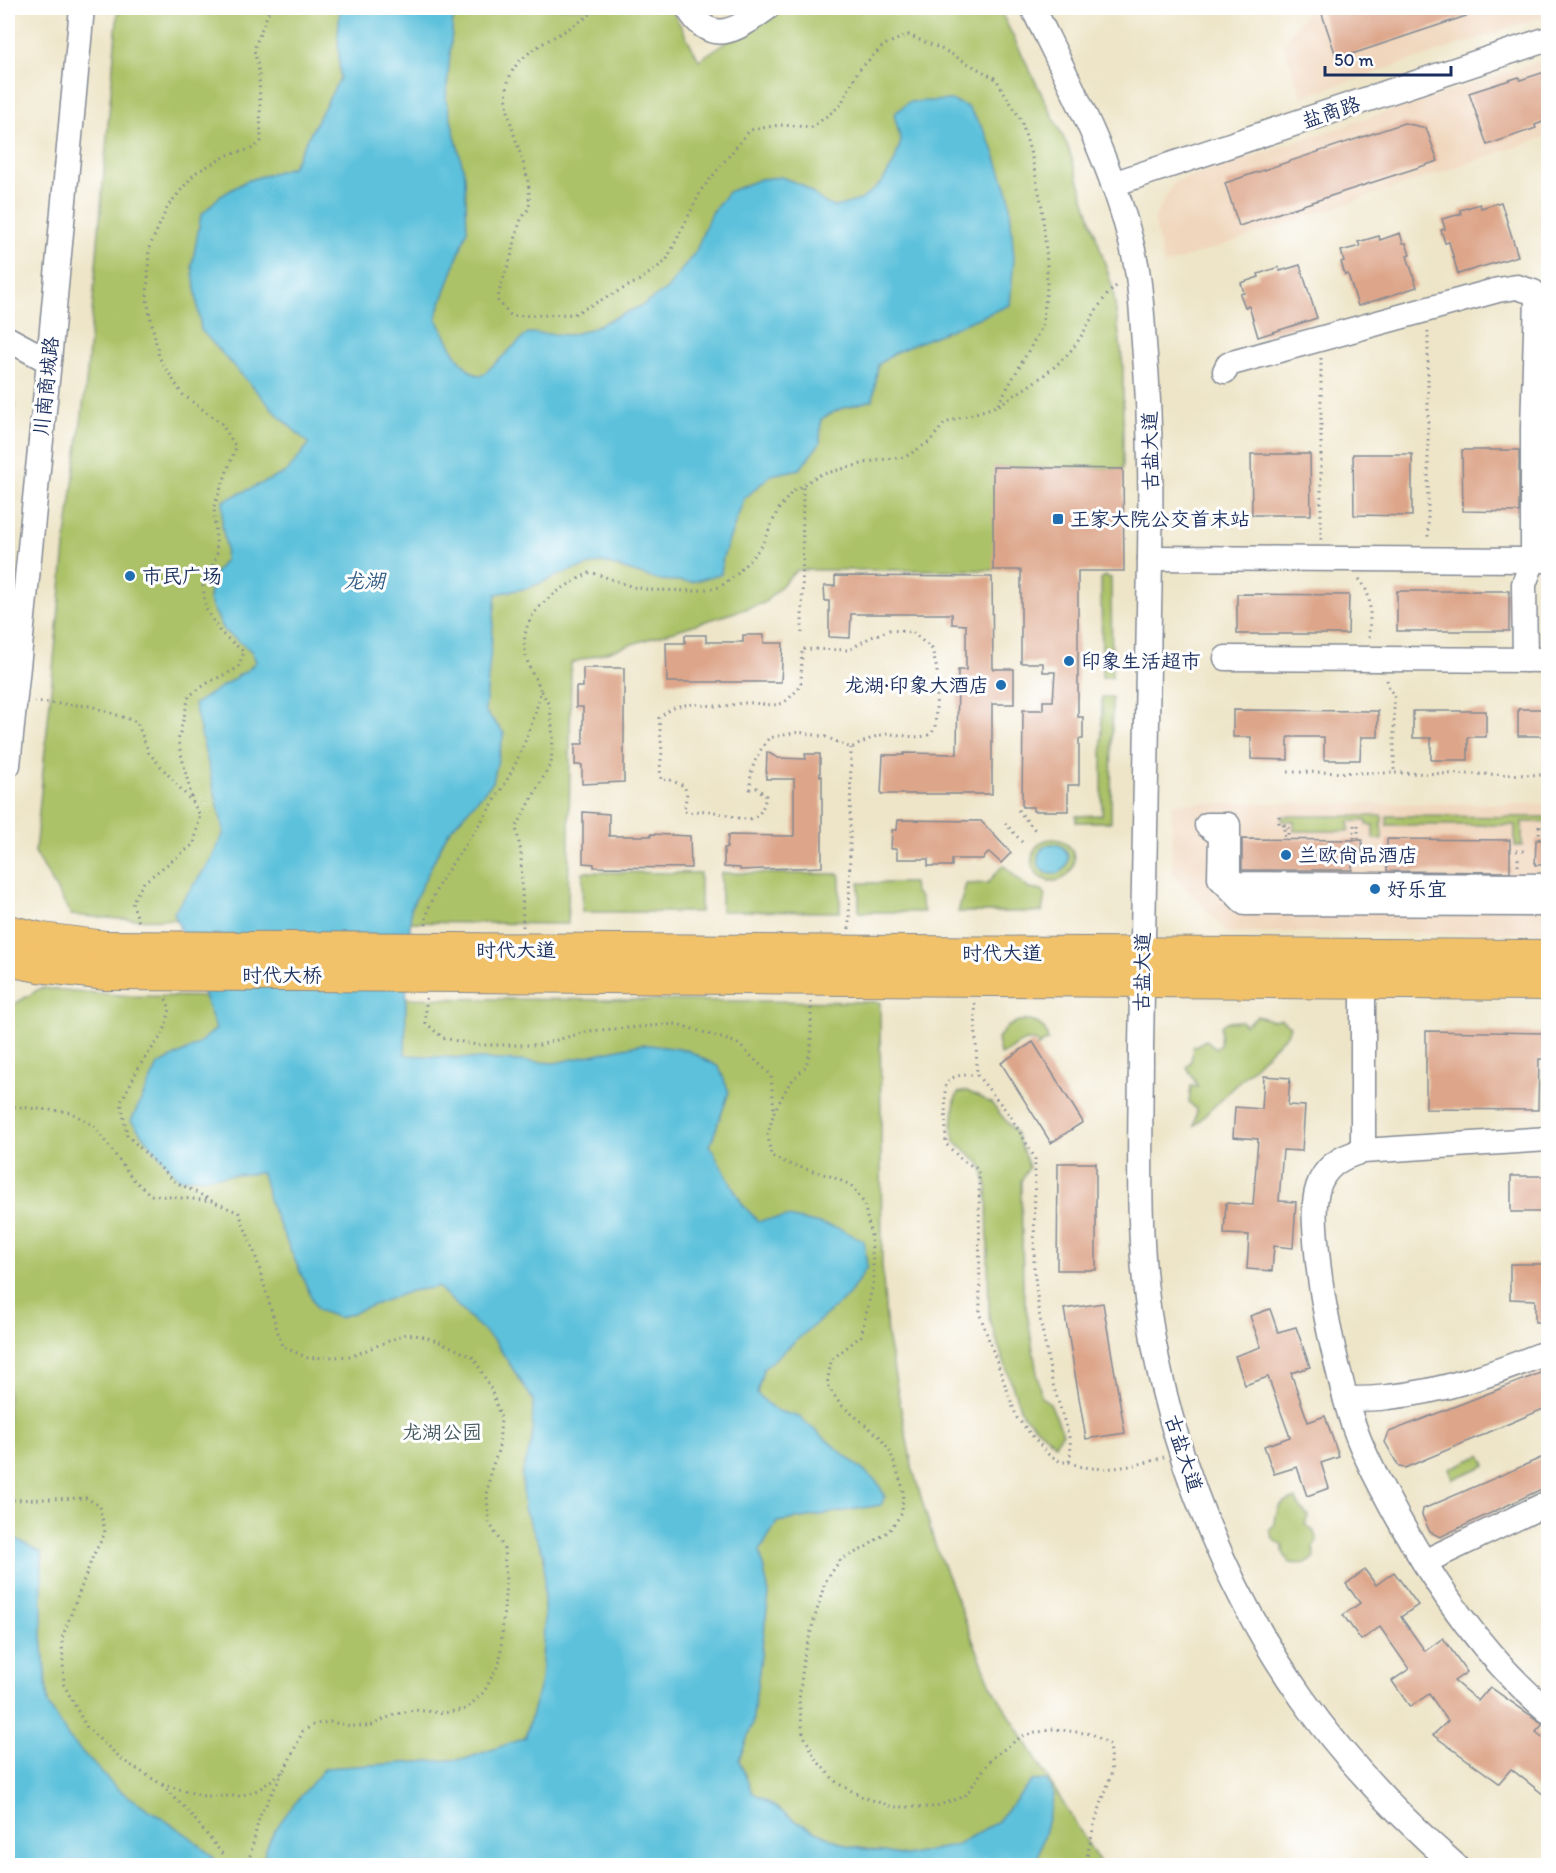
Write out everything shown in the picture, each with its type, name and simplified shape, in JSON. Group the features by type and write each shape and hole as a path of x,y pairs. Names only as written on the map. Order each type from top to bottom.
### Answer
{"main road":[{"path":"8,931 42,939 106,961"},
{"name":"时代大道","path":"456,963 524,950 849,952 1142,967 1363,983 1548,984"},
{"name":"时代大道","path":"456,963 811,979 975,980 1142,967 1548,956"},
{"path":"8,960 39,966 106,961"},
{"name":"时代大桥","path":"106,961 456,963"}],"street":[{"name":"川南商城路","path":"8,765 82,8"},
{"path":"688,8 694,18 719,32 738,28 767,8"},
{"name":"古盐大道","path":"1033,8 1082,110 1113,184 1129,231 1137,271 1150,411 1150,558 1142,967 1143,1250 1149,1317 1166,1398 1182,1451 1226,1567 1243,1601 1302,1699 1408,1824 1455,1866"},
{"name":"盐商路","path":"1113,184 1548,39"},
{"path":"1225,371 1232,363 1498,290 1517,287 1533,292 1538,299 1533,429 1541,560 1524,584 1537,660 1226,658"},
{"path":"8,339 49,361"},
{"path":"1150,558 1541,560"},
{"path":"1548,886 1236,884 1228,877 1228,825 1207,825 1221,835 1220,878 1245,903 1548,904"},
{"path":"1363,983 1363,1151"},
{"path":"1548,1139 1363,1151 1349,1154 1330,1167 1318,1185 1315,1203 1320,1287 1325,1315 1355,1429 1380,1484 1446,1597 1484,1645 1527,1693 1548,1711"},
{"path":"1346,1399 1389,1397 1422,1392 1510,1367 1548,1352"},
{"path":"1424,1562 1548,1503"}],"path":[{"path":"193,803 178,741 189,696 238,668 244,652 220,633 206,609 203,586 217,555 214,507 236,447 221,423 182,394 159,357 147,300 149,248 168,206 195,173 228,155 254,148 261,141 260,72 254,49 270,8"},
{"path":"597,8 532,51 518,64 509,77 507,93 509,114 529,184 529,207 521,219 499,291 498,301 511,316 574,314 640,280 666,261 702,189 750,130 779,125 812,127 840,106 858,71 884,45 908,35 944,50 996,79 1021,120 1032,158 1042,207 1047,262 1047,287 1042,327 997,406"},
{"path":"524,950 521,852 516,828 550,763 554,738 550,707 528,664 524,645 530,617 557,590 591,572 633,587 651,590 694,591 720,587 736,574 761,547 778,510 792,492 819,475 877,460 905,457 929,442 945,423 997,406 1052,370 1074,347 1090,319 1113,289 1137,271"},
{"path":"1428,308 1428,559"},
{"path":"1321,338 1321,558"},
{"path":"802,633 803,485"},
{"path":"1348,559 1355,575 1367,589 1369,598 1369,655 1379,674 1386,679 1394,694 1394,773"},
{"path":"889,630 912,632 932,649 937,670 936,718 932,733 921,737 880,735 851,748 826,737 799,732 769,738 752,762 750,774 750,789 757,788 766,796 762,812 755,818 746,819 706,810 688,813 684,810 687,793 684,786 668,779 661,780 662,752 659,718 667,711 688,703 714,706 752,703 770,706 783,703 801,685 801,649 849,650 889,630"},
{"path":"426,914 447,870 497,798 519,755 532,725 540,689"},
{"path":"849,952 851,748"},
{"path":"1288,772 1548,775"},
{"path":"1018,810 1035,830"},
{"path":"1279,816 1279,825 1288,825 1286,839"},
{"path":"1005,823 1022,842"},
{"path":"1356,825 1356,840"},
{"path":"1541,826 1542,840"},
{"path":"1372,850 1387,850"},
{"path":"1510,851 1525,851"},
{"path":"811,979 811,1047 806,1066 789,1084 774,1112 768,1134 771,1156 851,1185 864,1203 871,1236 874,1280 861,1336 831,1360 827,1385 840,1404 880,1437 890,1451 903,1488 902,1513 889,1531 862,1549 841,1559 825,1582 804,1656 799,1701 803,1734 819,1762 837,1782 862,1797 893,1808 934,1808 965,1796 991,1759 1022,1736 1053,1730 1092,1734 1109,1744 1112,1772 1094,1825 1085,1866"},
{"path":"975,980 977,1075 1010,1114 1035,1158 1034,1268 1053,1381 1070,1440 1070,1462"},
{"path":"426,1023 443,1038 477,1045 539,1045 589,1031 676,1024 736,1043 763,1067 771,1075 774,1112"},
{"path":"977,1075 956,1076 948,1081 945,1088 946,1144 979,1173 980,1315 1017,1418 1048,1454 1061,1462 1070,1462 1092,1469 1144,1464 1182,1451"},
{"path":"8,1106 70,1112 93,1125 133,1179 151,1195 212,1201 240,1213 255,1254 282,1346 308,1358 352,1356 406,1334 422,1336 474,1358 491,1389 501,1418 499,1448 490,1473 487,1496 489,1522 504,1548 506,1582 500,1661 484,1692 466,1709 444,1713 414,1710 393,1715 370,1726 351,1726 330,1722 315,1724 303,1731 261,1812 250,1856"},
{"path":"8,1500 86,1498 100,1506 105,1533 93,1556 62,1638 64,1685 87,1728 124,1761 161,1784 189,1812 224,1856"},
{"path":"161,1784 204,1796 240,1796 258,1790 284,1771"}],"shaded area":[{"path":"1309,8 1548,8 1548,15 1302,97 1283,44"},
{"path":"1548,59 1548,136 1164,265 1154,219 1174,182"},
{"path":"1172,803 1548,804 1548,933 1227,932 1172,874"}],"green space":[{"path":"118,8 671,8 699,60 777,8 999,8 1068,147 1113,289 1123,365 1123,469 994,467 994,570 797,570 764,603 571,663 568,924 119,919 71,915 35,852 66,537 86,383"},
{"path":"8,387 15,403 8,484"},
{"path":"1105,576 1111,578 1112,677 1102,677 1101,579"},
{"path":"1102,697 1112,697 1111,822 1076,822 1076,816 1102,815"},
{"path":"1282,816 1382,816 1382,839 1373,839 1373,825 1367,825 1367,821 1349,821 1349,831 1294,831 1294,821 1282,821"},
{"path":"1387,816 1548,817 1548,822 1522,822 1522,846 1515,846 1515,825 1387,825"},
{"path":"1053,839 1061,840 1068,845 1073,852 1073,868 1068,875 1061,880 1053,881 1045,880 1038,875 1033,868 1032,860 1033,852 1038,845 1045,840"},
{"path":"1003,865 1029,889 1043,891 1045,894 1042,912 958,912 966,884 988,883"},
{"path":"583,872 700,873 700,912 582,912"},
{"path":"721,873 840,874 840,912 721,911"},
{"path":"859,883 913,883 914,891 920,898 924,912 859,912"},
{"name":"龙湖公园","path":"41,988 131,996 880,1002 882,1264 887,1335 912,1466 934,1542 991,1685 1101,1865 8,1865 8,1008"},
{"path":"1257,1016 1271,1020 1281,1019 1290,1026 1287,1034 1194,1126 1197,1110 1189,1102 1191,1086 1198,1087 1187,1067 1191,1061 1193,1047 1206,1040 1216,1048 1220,1045 1221,1026 1226,1022 1241,1021 1245,1025"},
{"path":"1018,1021 1029,1021 1042,1026 1048,1041 1036,1048 1038,1044 1035,1041 1020,1043 1000,1055 998,1038 1007,1027"},
{"path":"967,1091 991,1103 1016,1133 1029,1167 1021,1181 1023,1289 1041,1397 1050,1403 1063,1433 1055,1444 1022,1414 989,1318 987,1186 981,1164 955,1141 952,1127 955,1099 958,1093"},
{"path":"1481,1455 1486,1465 1453,1479 1449,1469"},
{"path":"1296,1499 1308,1516 1305,1524 1314,1532 1317,1541 1313,1548 1315,1557 1310,1561 1289,1563 1283,1552 1283,1546 1274,1540 1269,1530 1275,1524 1280,1506"}],"water":[{"name":"龙湖","path":"340,8 454,8 446,99 465,176 467,231 436,317 460,360 473,373 481,376 528,333 569,335 585,331 643,305 667,289 696,251 710,215 728,192 760,179 781,177 802,185 825,203 835,207 861,200 882,182 894,163 901,141 894,114 909,102 951,100 968,107 993,149 1009,196 1014,258 1010,305 896,352 878,365 873,400 840,409 821,419 820,443 800,469 771,475 744,499 723,557 721,574 692,582 659,580 602,562 569,571 528,588 496,594 485,711 504,733 493,782 447,834 411,908 405,1055 555,1063 642,1044 687,1050 719,1067 729,1092 710,1146 743,1205 758,1221 788,1217 838,1228 864,1241 867,1267 848,1296 763,1369 757,1394 775,1410 799,1417 877,1482 885,1496 881,1505 777,1522 760,1551 769,1594 752,1725 739,1760 752,1792 799,1823 848,1846 906,1856 956,1845 997,1822 1032,1781 1047,1780 1054,1795 1036,1865 263,1865 265,1853 277,1827 325,1768 465,1759 525,1738 541,1681 544,1626 544,1555 524,1509 522,1474 532,1441 533,1400 496,1343 438,1287 411,1291 339,1318 317,1310 271,1206 262,1173 179,1179 131,1121 158,1065 195,1046 216,1029 174,912 210,862 224,832 194,704 249,669 256,661 251,651 224,630 209,600 211,578 225,560 226,547 222,525 223,501 287,472 309,444 278,415 201,330 192,265 201,215 219,197 246,181 292,167 340,78 338,36"},
{"path":"1053,844 1064,848 1068,859 1064,870 1053,874 1042,870 1038,859 1042,848"},
{"path":"8,1534 42,1553 42,1635 48,1704 69,1738 116,1788 189,1836 213,1857 213,1865 8,1865"}],"building":[{"path":"1320,8 1483,8 1484,10 1337,59"},
{"path":"1548,71 1548,120 1535,125 1536,128 1487,145 1469,93 1519,77 1520,80"},
{"path":"1404,123 1426,128 1438,161 1239,226 1225,183"},
{"path":"1501,202 1518,256 1458,274 1449,242 1445,243 1441,230 1445,229 1442,219 1461,214 1460,210 1480,204 1481,208"},
{"path":"1400,233 1410,255 1407,256 1417,287 1358,306 1348,274 1345,275 1341,262 1344,261 1341,251 1360,246 1358,242 1379,236 1380,240"},
{"path":"1300,265 1317,318 1258,337 1249,306 1245,307 1240,294 1244,293 1241,283 1279,267 1280,271"},
{"path":"1462,450 1519,450 1519,512 1463,511"},
{"path":"1251,454 1310,454 1311,515 1252,515"},
{"path":"1353,454 1412,454 1412,516 1354,515"},
{"path":"993,467 1123,469 1124,571 1078,571 1078,717 1083,717 1083,739 1079,739 1079,785 1068,785 1068,811 1033,811 1033,807 1022,807 1023,710 1043,710 1043,701 1053,701 1055,672 1043,672 1043,663 1021,663 1021,570 993,570"},
{"path":"835,576 992,577 993,669 1014,669 1014,704 992,704 992,794 881,794 883,755 957,754 958,670 966,670 966,625 952,624 952,614 851,614 850,638 829,637 829,601 825,601 824,586 835,586"},
{"path":"1397,591 1509,591 1509,631 1397,631"},
{"path":"1237,594 1349,595 1348,634 1237,634"},
{"path":"685,635 706,635 706,642 743,642 743,635 764,635 764,643 783,643 781,682 667,682 666,643 685,643"},
{"path":"583,668 624,668 624,782 582,784 582,765 575,765 575,744 583,744 583,707 576,707 576,687 583,687"},
{"path":"1518,709 1548,709 1548,736 1518,736"},
{"path":"1233,710 1378,711 1378,737 1361,737 1360,760 1324,760 1324,737 1288,737 1288,760 1251,759 1251,737 1233,737"},
{"path":"1413,711 1486,711 1486,737 1468,737 1468,760 1431,760 1431,738 1413,738"},
{"path":"767,752 778,758 806,759 805,754 820,754 822,867 740,870 740,868 724,867 724,848 727,848 728,835 794,836 794,779 766,779"},
{"path":"583,812 609,814 609,836 651,836 651,834 690,836 691,868 594,867 594,864 583,863"},
{"path":"898,820 981,821 1011,853 1001,863 989,852 983,859 952,859 952,866 928,866 928,859 897,859 897,849 891,849 892,830 897,830"},
{"path":"1242,839 1362,840 1362,864 1352,864 1352,870 1242,870"},
{"path":"1387,839 1510,840 1510,872 1387,871"},
{"path":"1536,840 1548,840 1548,865 1535,865"},
{"path":"1426,1031 1548,1033 1548,1059 1539,1059 1538,1110 1426,1109"},
{"path":"1033,1042 1083,1122 1051,1143 1001,1063"},
{"path":"1264,1076 1290,1078 1288,1105 1305,1106 1302,1151 1283,1150 1279,1201 1296,1202 1293,1248 1274,1246 1272,1271 1247,1269 1249,1235 1224,1234 1226,1203 1253,1205 1258,1139 1233,1137 1235,1107 1262,1109"},
{"path":"1058,1163 1096,1163 1096,1270 1057,1270"},
{"path":"1511,1176 1548,1176 1548,1212 1511,1212"},
{"path":"1510,1264 1548,1264 1548,1322 1535,1322 1535,1300 1510,1299"},
{"path":"1103,1303 1125,1433 1086,1439 1064,1309"},
{"path":"1270,1309 1278,1332 1296,1327 1310,1367 1291,1373 1308,1422 1325,1416 1339,1457 1321,1463 1329,1488 1307,1496 1297,1467 1274,1474 1264,1446 1290,1437 1268,1377 1245,1385 1235,1356 1261,1347 1250,1316"},
{"path":"1548,1370 1548,1407 1405,1468 1399,1467 1385,1442 1389,1432"},
{"path":"1548,1455 1548,1486 1440,1537 1430,1532 1422,1515 1423,1509"},
{"path":"1365,1570 1376,1585 1394,1572 1418,1605 1401,1617 1425,1651 1443,1638 1467,1672 1454,1681 1478,1701 1490,1687 1543,1724 1536,1732 1548,1742 1548,1798 1511,1769 1499,1783 1433,1735 1448,1721 1429,1694 1410,1707 1392,1681 1409,1669 1380,1627 1361,1640 1343,1615 1360,1603 1346,1584"}],"place":[{"name":"王家大院公交首末站","path":"1058,519"},
{"name":"市民广场","path":"130,576"},
{"name":"印象生活超市","path":"1069,661"},
{"name":"龙湖·印象大酒店","path":"1001,685"},
{"name":"兰欧尚品酒店","path":"1286,855"},
{"name":"好乐宜","path":"1375,889"}]}
